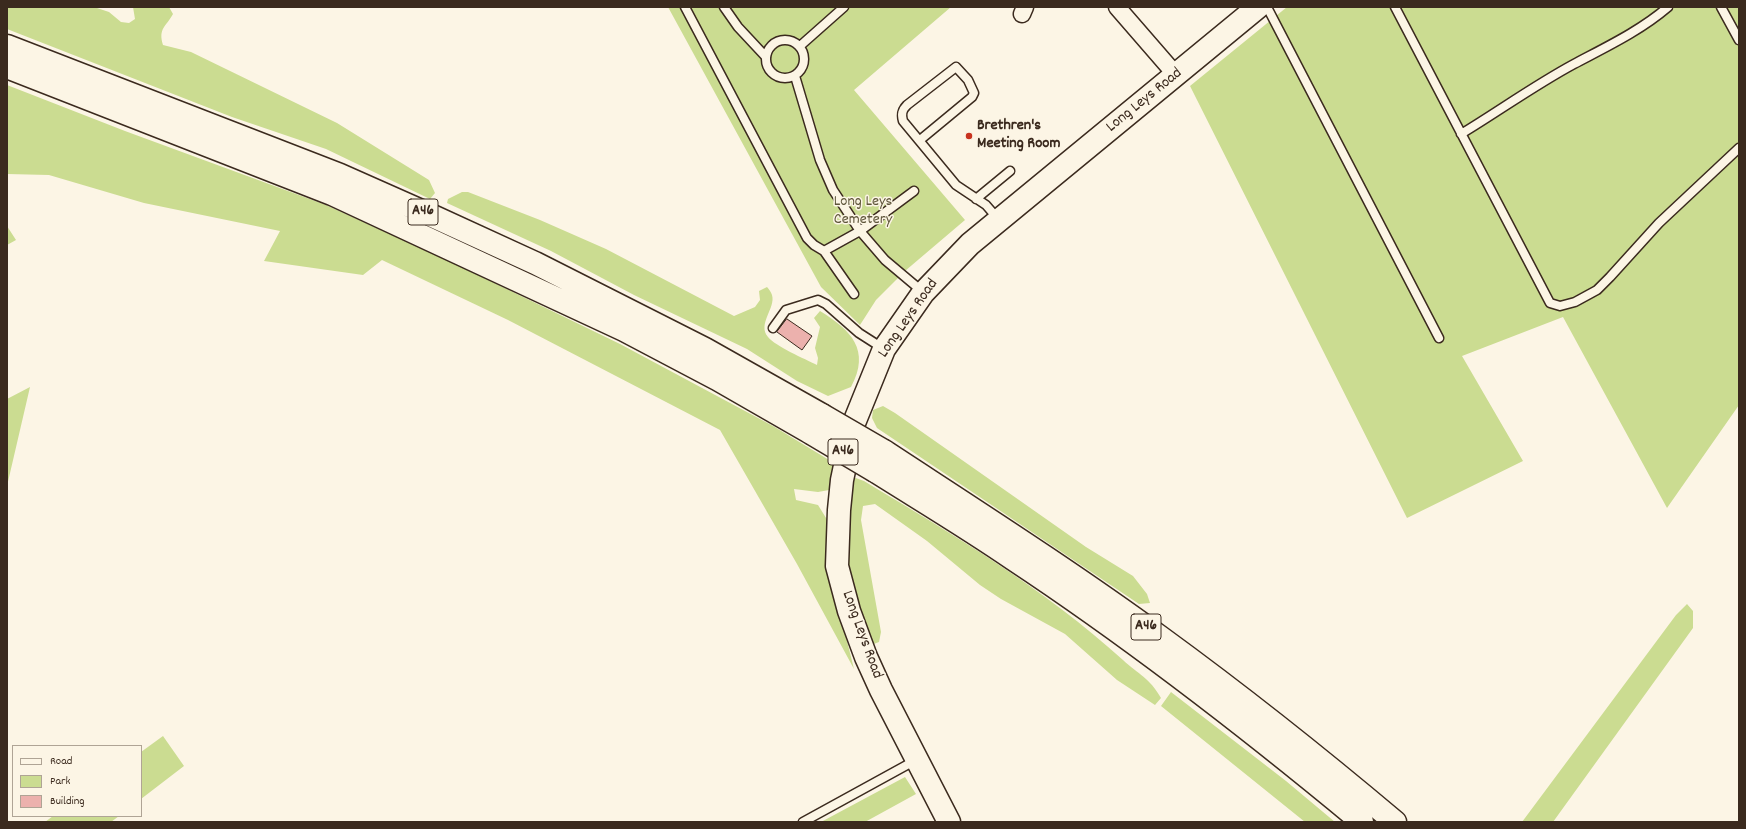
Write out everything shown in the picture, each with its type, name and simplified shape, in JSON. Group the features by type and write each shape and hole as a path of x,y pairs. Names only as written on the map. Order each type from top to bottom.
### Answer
{"main road":[{"name":"Long Leys Road","path":"949,822 866,657 849,611 837,566 838,510 842,480 854,423 884,349 923,293 970,244 1258,7"},
{"name":"A46","path":"7,46 340,175 535,263 705,349 816,424 1023,542 1160,637 1322,760 1395,822"},
{"name":"A46","path":"7,67 332,194 624,330 718,379 816,424"},
{"name":"A46","path":"879,461 1013,559 1146,652 1305,775 1362,822"}],"street":[{"path":"1117,7 1176,75"}],"lane":[{"path":"685,7 807,238 824,251 854,294"},
{"path":"724,7 738,27 766,57"},
{"path":"800,46 844,7"},
{"path":"1267,7 1438,338"},
{"path":"1395,7 1550,303 1560,306 1575,302 1597,290 1658,223 1739,148"},
{"path":"1461,134 1573,65 1594,55 1668,7"},
{"path":"1722,7 1739,40"},
{"path":"781,40 793,41 800,46 805,60 796,76 789,78 776,76 771,72 767,66 766,57 770,47 781,40"},
{"path":"920,140 972,97 974,93 968,80 956,67 903,108 901,115 903,121 956,185 986,205 999,220"},
{"path":"796,76 820,160 833,190 860,231 885,260 923,293"},
{"path":"976,199 1010,172"},
{"path":"824,251 860,231 914,191"},
{"path":"773,328 786,310 818,300 826,304 859,333 884,349"},
{"path":"803,822 916,759"}],"green space":[{"path":"7,7 94,7 109,12 121,22 129,23 135,19 133,7 169,7 173,14 162,31 161,35 163,45 191,52 337,123 429,180 435,193 430,199 326,149 232,117 7,29"},
{"name":"Long Leys Cemetery","path":"668,7 951,7 854,90 965,220 905,271 876,300 860,325 821,287"},
{"path":"1287,7 1739,7 1739,405 1667,508 1563,317 1462,356 1523,461 1407,518 1190,86"},
{"path":"7,85 125,131 326,205 451,262 620,344 773,426 834,463 834,482 829,490 818,492 794,489 796,500 818,505 831,526 841,617 854,669 797,564 720,430 508,320 382,260 363,275 264,261 280,231 144,203 49,175 7,174"},
{"path":"462,192 468,192 540,220 606,249 734,316 755,307 760,300 759,291 767,287 772,294 773,300 765,321 765,332 768,337 783,348 817,365 818,358 815,348 820,327 814,318 820,311 841,326 855,342 859,362 857,374 851,387 828,396 797,381 747,349 634,295 551,251 447,203 448,199"},
{"path":"7,226 16,240 7,245"},
{"path":"30,387 7,486 7,399"},
{"path":"883,406 1086,547 1133,576 1147,594 1150,603 1139,604 877,428 872,418 873,410"},
{"path":"853,477 864,481 931,522 1031,586 1093,634 1144,677 1157,691 1161,698 1155,705 1117,680 1065,634 1001,599 980,585 927,541 875,504 863,506 861,520 881,632 879,642 871,645 846,564 848,479"},
{"path":"1687,604 1693,611 1693,628 1553,822 1522,822 1676,615"},
{"path":"1171,692 1286,781 1335,822 1305,822 1161,706"},
{"path":"163,736 184,766 142,798 142,751"},
{"path":"905,777 916,794 865,822 821,822"},
{"path":"52,817 118,817 111,822 45,822"}],"building":[{"path":"787,319 812,336 802,350 777,332"}],"place":[{"name":"Brethren's Meeting Room","path":"969,136"}]}
